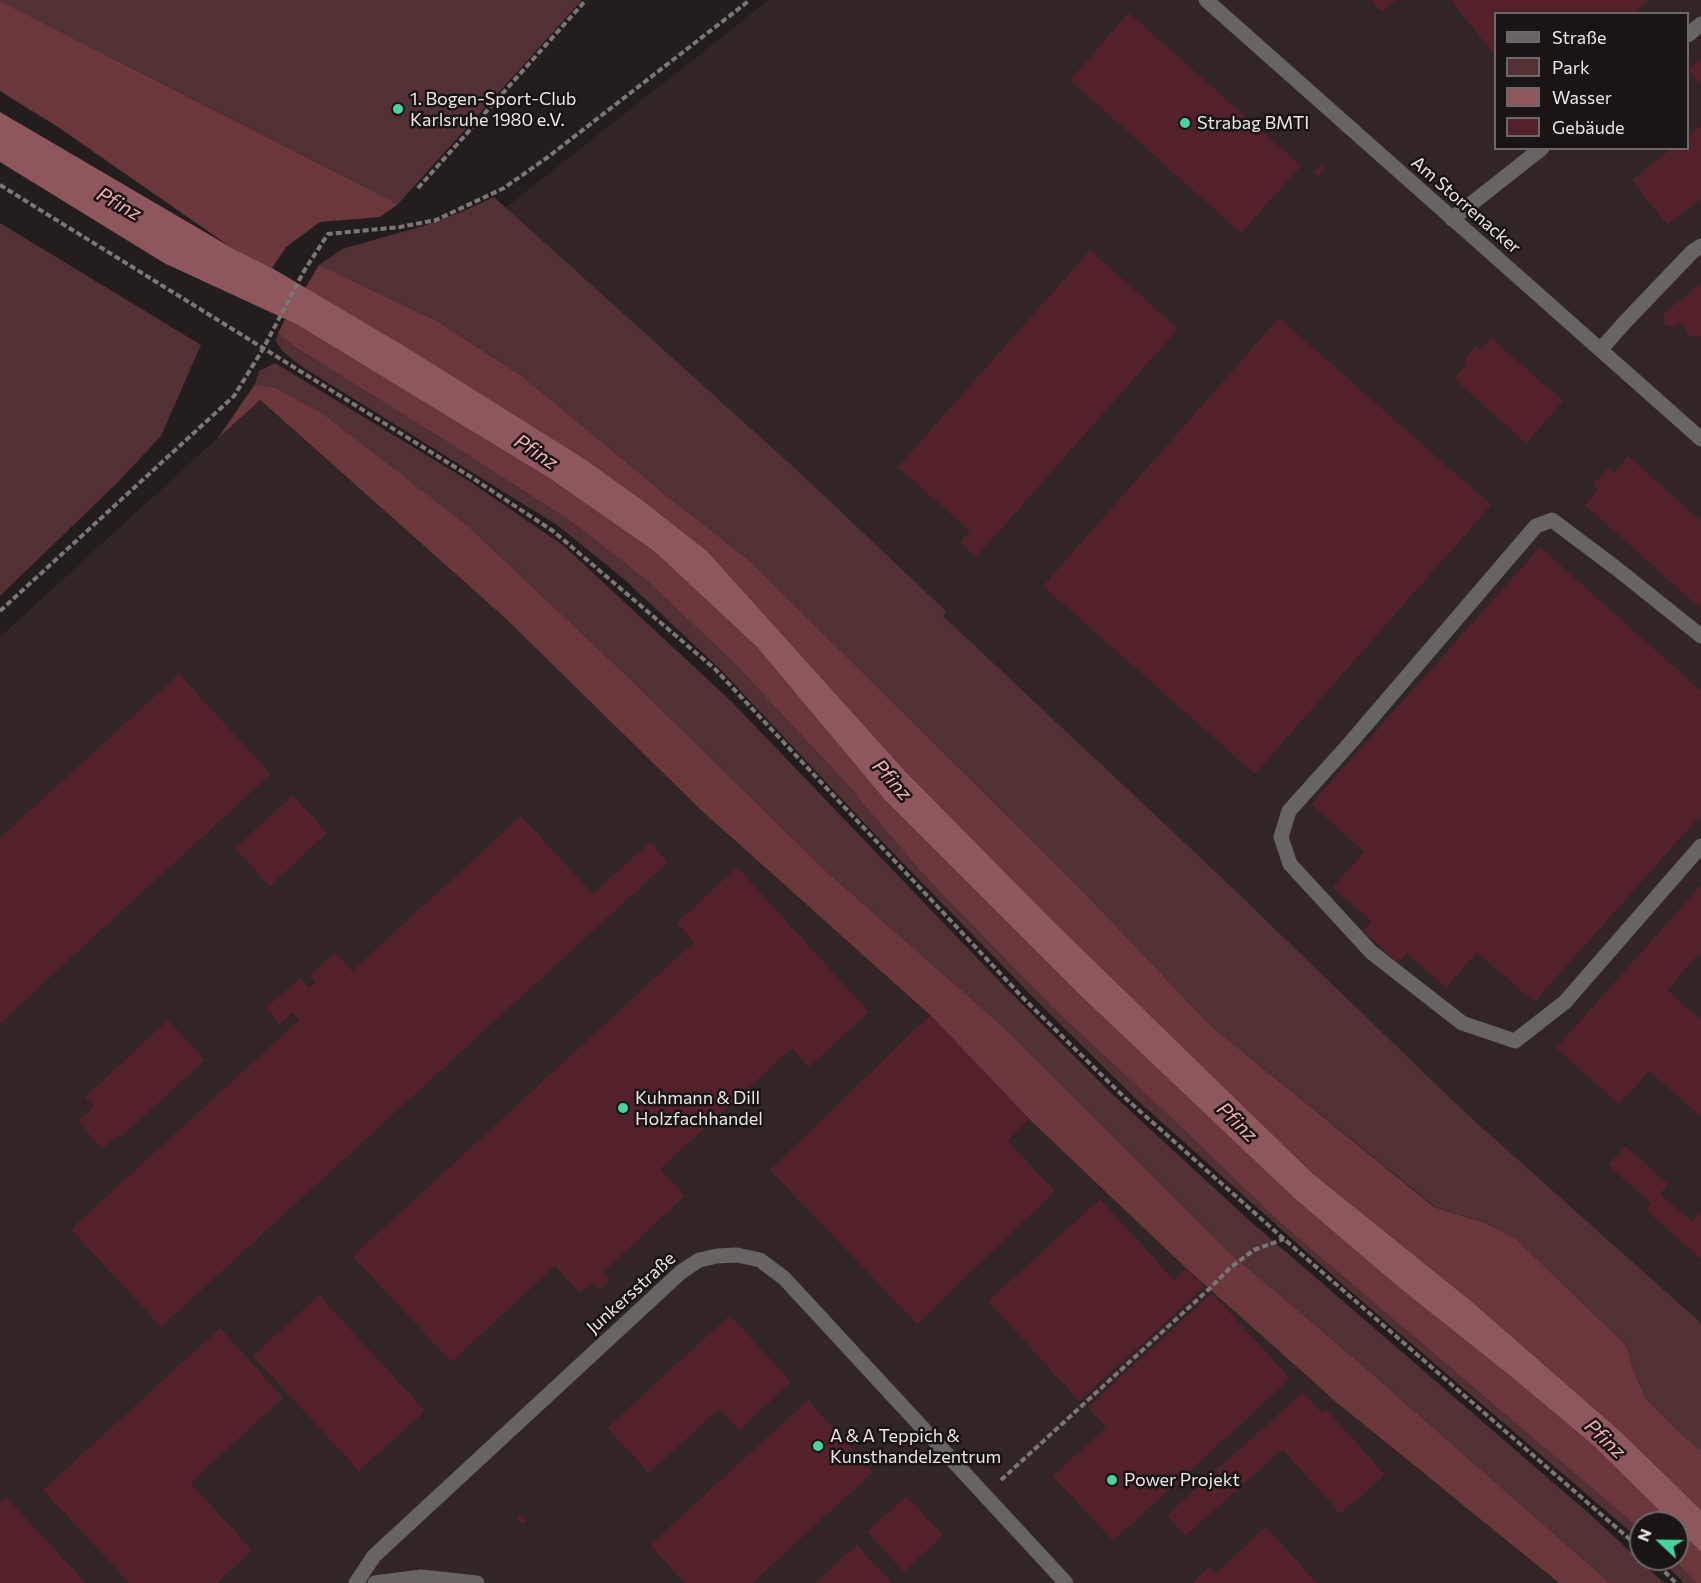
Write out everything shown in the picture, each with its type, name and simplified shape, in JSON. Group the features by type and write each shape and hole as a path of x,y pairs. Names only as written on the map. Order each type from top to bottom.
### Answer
{"street":[{"name":"Am Storrenacker","path":"1206,0 1701,439"},
{"path":"1689,34 1701,24"},
{"path":"1452,219 1539,150"},
{"path":"1600,349 1693,251 1701,246"},
{"path":"1701,636 1617,567 1552,520 1536,526 1289,811 1281,837 1290,864 1371,952 1462,1023 1515,1041 1565,1002 1701,846"},
{"name":"Junkersstraße","path":"356,1583 374,1556 681,1272 699,1260 737,1255 760,1260 784,1278 1066,1583"},
{"path":"375,1583 421,1577 477,1583"}],"path":[{"path":"418,188 586,0"},
{"path":"0,611 234,396 304,271 328,234 400,227 436,220 504,188 548,157 750,0"},
{"path":"0,185 471,477 553,531 715,669 1026,1000 1124,1097 1629,1539"},
{"path":"984,1496 1231,1267 1254,1250 1284,1239"},
{"path":"1664,1571 1676,1583"}],"shaded area":[{"path":"769,0 1701,0 1701,1323 1469,1116 1219,875 942,616 946,611 799,472 505,208"},
{"path":"0,1 398,204 380,217 320,222 286,247 272,268 232,248 58,127 0,91"},
{"path":"319,265 437,321 523,377 750,561 1073,881 1211,1026 1434,1207 1485,1223 1516,1239 1627,1346 1632,1367 1645,1398 1681,1434 1701,1450 1701,1510 1621,1432 1471,1301 1312,1173 1051,919 905,771 707,551 586,460 305,288"},
{"path":"285,319 296,324 549,478 654,551 757,647 885,800 1080,995 1293,1197 1396,1285 1594,1446 1660,1511 1629,1511 1629,1520 1279,1222 1174,1120 1051,1006 924,875 844,781 735,664 646,580 572,522 295,347 278,333"},
{"path":"255,384 276,388 323,414 469,527 628,677 827,872 1000,1024 1230,1253 1354,1358 1610,1583 1559,1583 1335,1401 1186,1268 1029,1119 930,1015 701,810 504,617 260,400 218,438"},
{"path":"259,400 504,617 701,810 930,1015 1029,1119 1186,1268 1335,1401 1559,1583 0,1583 0,637"},
{"path":"1689,1540 1701,1552 1701,1583 1697,1583 1685,1571 1689,1571"}],"green space":[{"name":"1. Bogen-Sport-Club Karlsruhe 1980 e.V.","path":"0,0 582,0 398,204"},
{"path":"494,197 799,472 946,611 943,616 1219,875 1469,1116 1701,1323 1701,1450 1681,1434 1645,1398 1632,1367 1627,1346 1516,1239 1485,1223 1435,1207 1211,1026 1073,881 750,561 523,377 437,321 319,265 342,249 423,226"},
{"path":"0,223 201,345 161,436 118,482 0,596"},
{"path":"278,333 295,347 572,522 646,580 735,664 844,781 924,875 1279,1222 1629,1520 1629,1531 1349,1290 1138,1101 1031,995 870,829 721,670 625,580 557,525 304,368 283,352 276,341"},
{"path":"275,363 469,481 564,546 732,702 1004,986 1111,1093 1249,1220 1592,1516 1629,1550 1629,1571 1651,1571 1664,1583 1610,1583 1354,1358 1230,1253 1000,1024 827,872 628,677 469,527 276,388 255,384 259,371"},
{"path":"1672,1571 1685,1571 1697,1583 1684,1583"}],"water":[{"name":"Pfinz","path":"0,112 404,346 586,460 707,551 905,771 1051,919 1312,1173 1471,1301 1621,1432 1701,1510 1701,1552 1689,1540 1689,1511 1660,1511 1594,1446 1396,1285 1293,1197 1080,995 885,800 757,647 654,551 549,478 296,324 164,263 0,162"}],"building":[{"path":"1372,0 1396,0 1381,12"},
{"path":"1451,0 1650,0 1635,12 1494,12 1494,54"},
{"path":"1129,13 1301,166 1241,233 1070,80"},
{"path":"1701,59 1701,85 1689,70"},
{"path":"1701,126 1701,199 1667,225 1632,180 1670,150 1689,150 1689,136"},
{"path":"1322,164 1326,168 1318,177 1314,173"},
{"path":"1090,250 1178,329 976,557 960,542 970,531 898,467"},
{"path":"1701,283 1701,336 1690,337 1684,326 1679,323 1674,327 1667,326 1663,321 1664,313"},
{"path":"1279,318 1491,505 1255,774 1043,586"},
{"path":"1491,338 1563,401 1526,443 1454,379 1467,365 1463,361 1476,346 1480,350"},
{"path":"1628,456 1701,521 1701,609 1585,505 1598,490 1593,485 1608,468 1614,473"},
{"path":"1540,547 1701,691 1701,815 1534,1002 1477,952 1446,988 1407,953 1398,963 1363,931 1371,921 1333,887 1364,852 1311,804"},
{"path":"179,674 271,774 0,1023 0,838"},
{"path":"293,795 327,833 270,886 235,848"},
{"path":"521,816 593,894 650,842 668,862 161,1327 71,1229 299,1020 292,1013 280,1024 266,1008 300,978 309,988 315,982 309,976 335,952 352,971"},
{"path":"737,867 869,1012 809,1067 792,1048 660,1169 685,1196 603,1272 610,1280 599,1290 592,1282 580,1293 555,1266 451,1362 353,1256 694,942 677,923"},
{"path":"1701,885 1701,951 1667,990 1701,1020 1701,1117 1649,1071 1619,1104 1556,1048"},
{"path":"930,1015 1029,1119 1007,1141 1055,1191 917,1324 770,1170"},
{"path":"168,1020 205,1060 121,1137 119,1134 102,1149 78,1122 94,1107 85,1097"},
{"path":"1625,1146 1668,1184 1660,1194 1692,1222 1701,1211 1701,1259 1646,1210 1651,1203 1608,1165"},
{"path":"1100,1199 1174,1280 1186,1268 1204,1287 1079,1401 988,1301"},
{"path":"1212,1293 1290,1379 1113,1541 1053,1476 1106,1427 1088,1407"},
{"path":"319,1295 425,1411 359,1471 253,1356"},
{"path":"730,1315 791,1382 739,1430 719,1409 649,1473 607,1428"},
{"path":"220,1328 283,1398 190,1483 252,1550 217,1583 129,1583 43,1490"},
{"path":"1303,1392 1322,1413 1326,1409 1385,1475 1340,1514 1283,1449 1185,1536 1167,1515"},
{"path":"808,1400 873,1472 752,1583 685,1583 650,1545"},
{"path":"906,1496 943,1535 904,1572 867,1532"},
{"path":"6,1497 86,1583 0,1583 0,1502"},
{"path":"521,1514 527,1520 523,1524 517,1518"},
{"path":"1266,1527 1317,1583 1192,1583 1209,1567 1215,1574"},
{"path":"857,1545 892,1583 815,1583"}],"place":[{"name":"1. Bogen-Sport-Club Karlsruhe 1980 e.V.","path":"398,109"},
{"name":"Strabag BMTI","path":"1185,123"},
{"name":"Kuhmann & Dill Holzfachhandel","path":"623,1108"},
{"name":"A & A Teppich & Kunsthandelzentrum","path":"818,1446"},
{"name":"Power Projekt","path":"1112,1480"}]}
